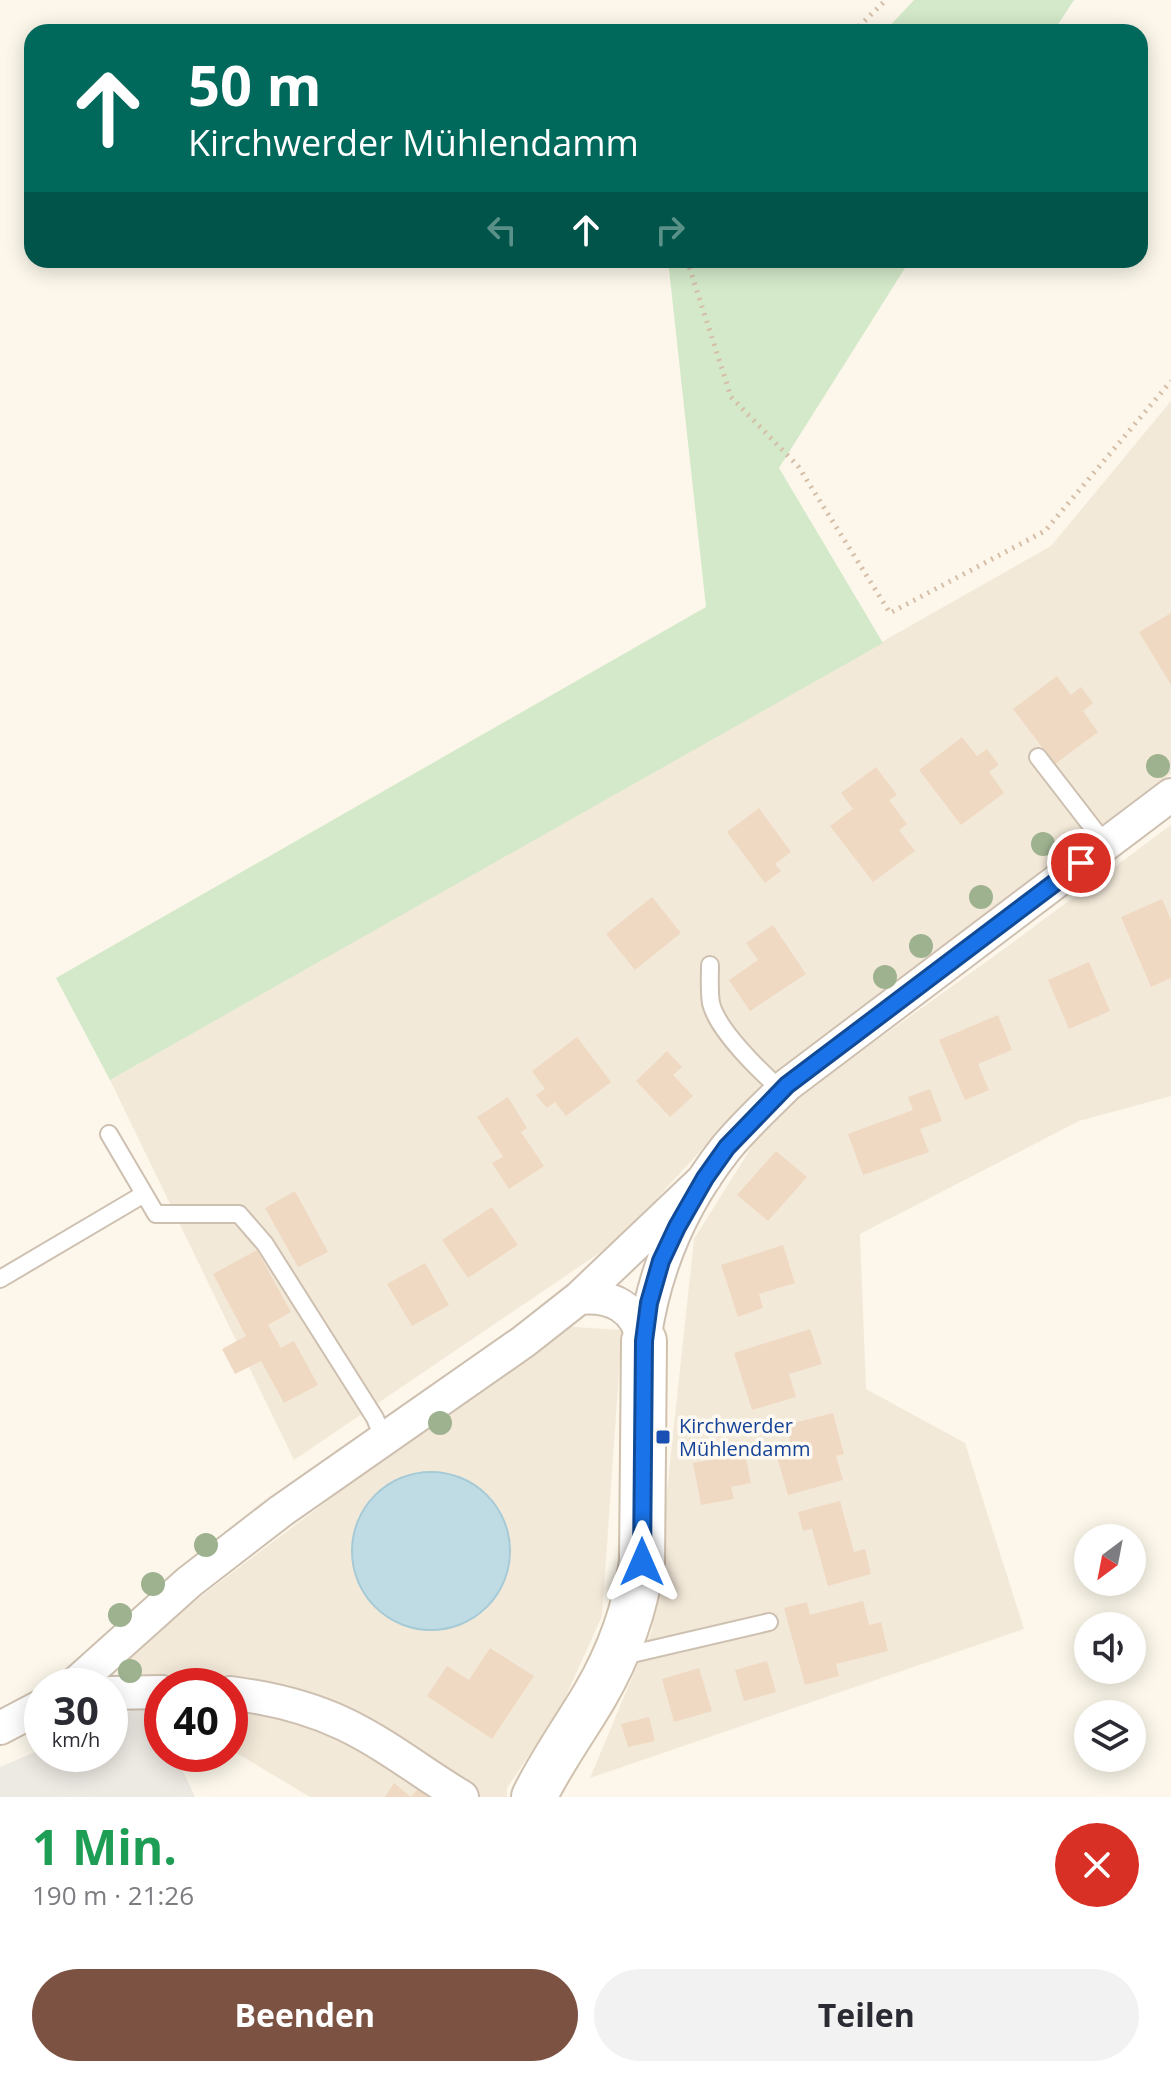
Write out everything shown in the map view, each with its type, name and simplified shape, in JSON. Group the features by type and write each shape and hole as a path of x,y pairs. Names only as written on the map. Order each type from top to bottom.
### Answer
{"street":[{"path":"534,1797 597,1693 637,1596 642,1562 644,1341 649,1303 661,1261 705,1178 727,1147 781,1090 1171,795"},
{"path":"93,1668 189,1582 281,1511 523,1342 579,1298 705,1178"},
{"path":"579,1298 611,1301 627,1310 639,1325 644,1341"},
{"path":"248,1696 273,1699 343,1724 462,1797"},
{"path":"0,1728 24,1715"}],"lane":[{"path":"1038,757 1106,845"},
{"path":"710,965 711,1004 718,1019 753,1065 781,1090"},
{"path":"109,1134 156,1214 239,1214 265,1244 375,1418 384,1440"},
{"path":"0,1279 144,1194"},
{"path":"613,1659 769,1622"}],"path":[{"path":"861,24 886,0"},
{"path":"690,268 731,397 798,466 890,613 1045,531 1171,381"}],"shaded area":[{"path":"1171,401 1171,774 767,1078 620,1239 294,1460 110,1080 1051,546"},
{"path":"1171,825 1171,1096 1079,1121 860,1234 866,1389 965,1443 1024,1629 590,1778 652,1630 694,1239 771,1116"},
{"path":"559,1326 622,1330 602,1616 561,1707 507,1788 507,1797 310,1797 248,1760 248,1668 144,1668 144,1690 123,1655","holes":["433,1471 460,1477 479,1487 498,1507 485,1611 461,1625 442,1630 410,1474"]},
{"path":"144,1705 144,1772 183,1772 195,1797 0,1797 0,1767 24,1757 24,1772 128,1772 128,1712"}],"green space":[{"path":"914,0 1074,0 1058,24 892,24"},
{"path":"669,268 905,268 779,468 883,643 110,1080 56,978 706,607"}],"water":[{"path":"431,1472 461,1478 487,1495 504,1521 510,1551 504,1581 487,1607 461,1624 431,1630 401,1624 375,1607 358,1581 352,1551 358,1521 375,1495 401,1478"}],"building":[{"path":"1171,613 1171,685 1139,632"},
{"path":"1057,676 1071,695 1081,687 1093,703 1083,711 1098,732 1055,764 1013,709"},
{"path":"962,737 977,756 987,749 999,765 989,772 1004,793 961,825 919,770"},
{"path":"876,767 897,795 889,800 907,824 899,830 915,851 873,882 830,826 853,809 841,793"},
{"path":"759,808 791,852 775,864 781,871 765,883 727,832"},
{"path":"652,897 681,933 635,970 606,934"},
{"path":"1162,899 1171,920 1171,978 1151,987 1121,917"},
{"path":"773,925 806,974 750,1011 729,980 758,960 746,943"},
{"path":"1089,962 1110,1011 1069,1029 1048,980"},
{"path":"998,1015 1012,1050 978,1064 989,1090 965,1100 939,1040"},
{"path":"577,1037 611,1082 566,1116 555,1102 547,1108 536,1095 545,1089 532,1071"},
{"path":"667,1051 682,1067 673,1075 693,1096 670,1117 636,1081"},
{"path":"930,1089 942,1121 920,1129 929,1152 863,1175 848,1134 913,1110 908,1097"},
{"path":"508,1097 527,1128 521,1132 544,1166 509,1189 492,1163 503,1157 477,1117"},
{"path":"776,1151 807,1177 768,1221 737,1195"},
{"path":"295,1191 328,1252 298,1267 265,1208"},
{"path":"492,1207 518,1245 468,1278 442,1240"},
{"path":"783,1245 795,1283 759,1294 763,1308 738,1317 721,1265"},
{"path":"257,1250 291,1312 268,1325 281,1348 294,1341 318,1385 284,1403 261,1361 235,1374 222,1349 246,1336 213,1274"},
{"path":"425,1263 449,1305 412,1326 387,1284"},
{"path":"810,1329 822,1364 789,1374 796,1397 752,1410 734,1353"},
{"path":"833,1413 844,1454 836,1456 843,1480 788,1495 777,1457 793,1453 786,1425"},
{"path":"745,1454 751,1483 731,1487 734,1499 701,1505 693,1463"},
{"path":"840,1501 854,1552 865,1549 871,1574 828,1586 812,1529 803,1531 798,1512"},
{"path":"863,1601 869,1625 881,1622 888,1651 836,1664 839,1676 805,1685 784,1608 807,1602 810,1615"},
{"path":"490,1648 534,1676 492,1739 427,1696 447,1666 469,1680"},
{"path":"767,1661 776,1692 744,1701 735,1670"},
{"path":"699,1668 712,1711 674,1722 662,1679"},
{"path":"649,1717 655,1741 628,1747 621,1724"},
{"path":"394,1783 411,1797 385,1797"},
{"path":"420,1786 432,1797 411,1797"}],"place":[{"name":"Kirchwerder Mühlendamm","path":"663,1437"}],"route":[{"path":"642,1562 643,1372 649,1303 661,1261 705,1178 727,1147 787,1085 1081,863"}]}
